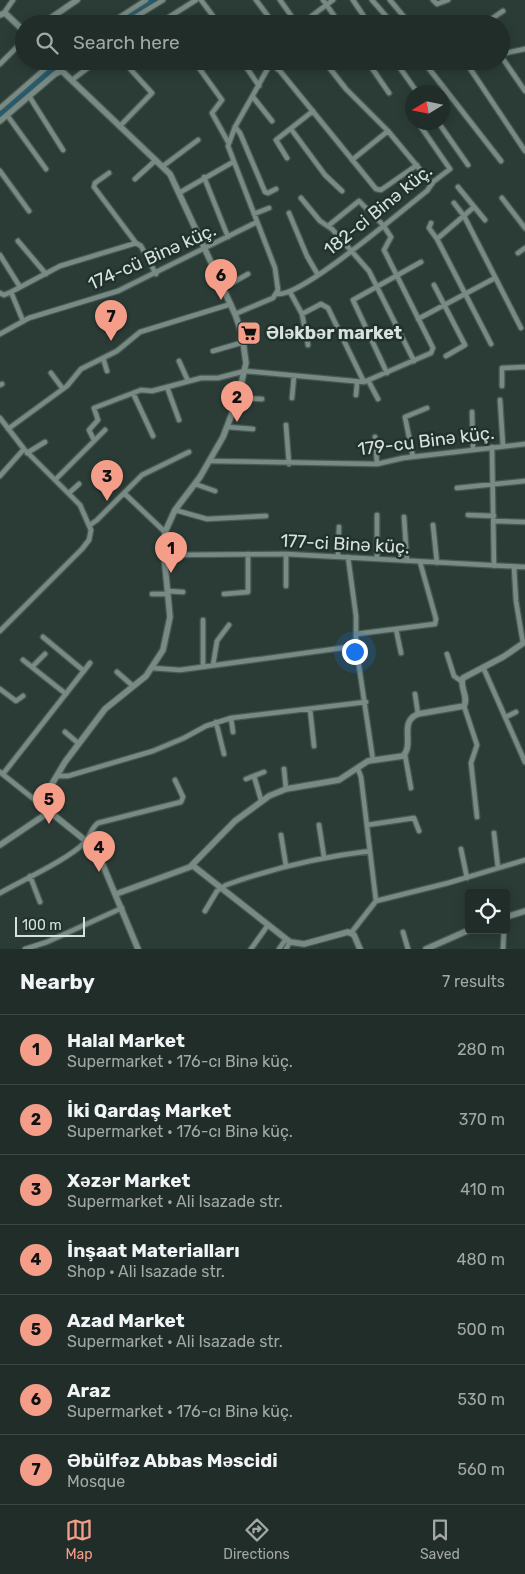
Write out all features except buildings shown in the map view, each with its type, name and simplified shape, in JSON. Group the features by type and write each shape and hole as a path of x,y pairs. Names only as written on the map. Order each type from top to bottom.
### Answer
{"street":[{"path":"13,0 2,14 15,24"},
{"path":"55,15 77,0"},
{"path":"123,15 146,0"},
{"path":"139,15 163,0"},
{"path":"172,15 196,0"},
{"path":"201,0 212,15"},
{"path":"256,0 267,15"},
{"path":"280,0 291,15"},
{"path":"311,15 325,2 333,0"},
{"path":"353,0 363,15"},
{"path":"372,0 385,15"},
{"path":"390,0 402,15"},
{"path":"433,0 436,4 441,4 448,0"},
{"path":"325,2 334,15"},
{"path":"497,15 503,11"},
{"path":"0,64 15,49"},
{"path":"510,53 525,49"},
{"path":"510,68 524,88"},
{"path":"0,108 44,70"},
{"path":"72,80 85,70"},
{"path":"120,126 152,93 131,70"},
{"path":"200,70 222,100 212,113 228,142 233,162 278,276 278,294"},
{"path":"248,70 259,86"},
{"path":"228,142 268,70"},
{"path":"278,70 376,189 379,190 417,165"},
{"path":"331,70 346,89 388,131 432,184"},
{"path":"373,70 389,92"},
{"path":"401,70 412,85"},
{"path":"430,70 501,161"},
{"path":"471,70 525,151"},
{"path":"0,121 61,71 72,80 170,174 231,304 244,342 245,371 228,427 195,484 175,510 165,532 164,555 170,613 169,631 163,650 152,668 112,702 78,743 40,804"},
{"path":"29,96 63,150"},
{"path":"252,97 272,121"},
{"path":"287,158 276,140 313,111"},
{"path":"7,115 46,169"},
{"path":"235,127 240,133 265,192 268,193 276,189"},
{"path":"290,129 329,180 342,191"},
{"name":"182-ci Binə küç.","path":"235,314 278,294 290,292 318,275 352,251 428,191 432,184 450,168 423,130"},
{"path":"444,130 468,165"},
{"path":"352,160 388,131"},
{"path":"163,166 198,140"},
{"path":"135,178 156,160"},
{"path":"179,192 233,162"},
{"path":"0,171 29,211"},
{"path":"109,173 95,183 94,187 136,243 141,246 156,274"},
{"path":"204,177 228,237"},
{"path":"458,187 485,220"},
{"path":"301,198 320,221 328,226 369,271 414,361"},
{"path":"502,198 525,228"},
{"path":"94,440 89,430 98,420 94,408 144,389 152,391 205,377 221,378 245,371 367,382 433,351 384,250 384,245 390,237 383,225 359,201 328,226"},
{"path":"454,203 464,216 521,328"},
{"path":"437,239 474,207"},
{"path":"254,214 269,208"},
{"path":"289,213 307,256 318,275"},
{"name":"174-cü Binə küç.","path":"0,334 23,321 112,294 156,274 257,222"},
{"path":"430,223 428,228 437,239 491,344"},
{"path":"18,241 46,274"},
{"path":"0,293 4,295 84,257 136,243"},
{"path":"518,253 525,248"},
{"path":"0,255 20,287"},
{"path":"387,374 353,302 421,262"},
{"path":"223,288 248,274"},
{"path":"418,318 494,278"},
{"path":"434,286 465,345 446,356"},
{"path":"10,292 23,321"},
{"path":"290,292 302,314 308,345"},
{"path":"8,429 63,389 82,369 117,351 143,330 231,304"},
{"path":"302,314 322,304 327,306 378,400"},
{"path":"213,351 244,342"},
{"path":"103,358 107,371"},
{"path":"179,361 188,381"},
{"path":"502,386 502,368 525,367"},
{"path":"51,373 63,389"},
{"path":"292,398 294,376"},
{"path":"356,395 357,382"},
{"path":"167,387 179,420"},
{"path":"133,393 153,436"},
{"path":"238,398 262,399"},
{"path":"500,400 503,446"},
{"path":"413,457 406,417 427,408"},
{"path":"472,412 473,449"},
{"path":"0,418 26,451 80,505 90,525 91,535 82,549 0,631"},
{"path":"286,424 290,464"},
{"path":"228,427 253,429"},
{"path":"55,480 105,430"},
{"path":"375,437 377,464"},
{"path":"0,476 26,451 45,442"},
{"name":"179-cu Binə küç.","path":"209,462 377,464 413,457 525,444"},
{"path":"492,448 494,566"},
{"path":"90,525 142,475 189,452"},
{"path":"457,488 525,481"},
{"path":"69,493 79,484"},
{"path":"195,484 215,491"},
{"path":"124,493 165,532"},
{"path":"175,510 207,519 266,516"},
{"path":"468,515 525,522"},
{"path":"376,516 378,558"},
{"path":"404,517 406,561"},
{"path":"433,525 437,563"},
{"path":"338,556 339,526"},
{"path":"224,594 248,592 248,554"},
{"path":"286,554 286,586"},
{"name":"177-ci Binə küç.","path":"164,555 286,554 348,556 420,562 525,567"},
{"path":"348,556 356,646 374,760"},
{"path":"356,634 432,626 436,622 420,562"},
{"path":"461,681 464,677 524,643 516,601 514,567"},
{"path":"152,594 182,592"},
{"path":"203,620 203,666"},
{"path":"213,665 217,640 229,625"},
{"path":"396,629 401,653"},
{"path":"42,637 84,671"},
{"path":"152,668 180,670 356,646"},
{"path":"32,667 44,654"},
{"path":"447,654 454,676 461,681 466,700 464,706 477,745 471,764 477,817"},
{"path":"23,660 66,694"},
{"path":"90,663 1,773 86,841 100,858 138,949"},
{"path":"483,667 525,762"},
{"path":"117,672 133,686"},
{"path":"0,688 16,701 23,696"},
{"path":"415,694 418,714"},
{"path":"56,776 68,776 153,750 216,722 231,718 366,702"},
{"path":"411,788 405,755 408,746 408,723 411,718 418,714 464,706"},
{"path":"310,709 314,746"},
{"path":"506,716 516,712"},
{"path":"231,718 233,732"},
{"path":"216,722 224,754"},
{"path":"65,732 78,743"},
{"path":"116,894 192,866 235,821 260,800 286,789 339,780 374,760 405,755"},
{"path":"284,769 286,789"},
{"path":"358,769 376,901"},
{"path":"246,779 264,772"},
{"path":"254,776 260,800"},
{"path":"0,892 30,876 86,841 92,828 98,824 183,801 175,780"},
{"path":"0,845 49,812"},
{"path":"367,825 414,818 418,831"},
{"path":"319,825 324,858"},
{"path":"494,833 498,868"},
{"path":"281,835 286,866"},
{"path":"461,848 466,878"},
{"path":"205,911 222,887 286,866 370,851"},
{"path":"351,933 376,901 466,878 525,860"},
{"path":"192,866 222,887 288,941 304,944 339,933 351,933"},
{"path":"30,876 40,902"},
{"path":"24,949 47,942 122,908"},
{"path":"510,916 525,911"},
{"path":"251,949 268,925"},
{"path":"403,932 408,949"},
{"path":"426,949 465,932"},
{"path":"351,933 360,949"},
{"path":"503,949 504,934"},
{"path":"279,949 288,941"},
{"path":"286,949 288,941"}],"waterway":[{"path":"129,15 152,0"},
{"path":"0,113 50,70"}],"place":[{"name":"Araz","path":"221,300"},
{"name":"Ələkbər market","path":"249,333"},
{"name":"Əbülfəz Abbas Məscidi","path":"111,341"},
{"name":"İki Qardaş Market","path":"237,422"},
{"name":"Xəzər Market","path":"107,501"},
{"name":"Halal Market","path":"171,573"},
{"name":"Azad Market","path":"49,824"},
{"name":"İnşaat Materialları","path":"99,872"}]}
